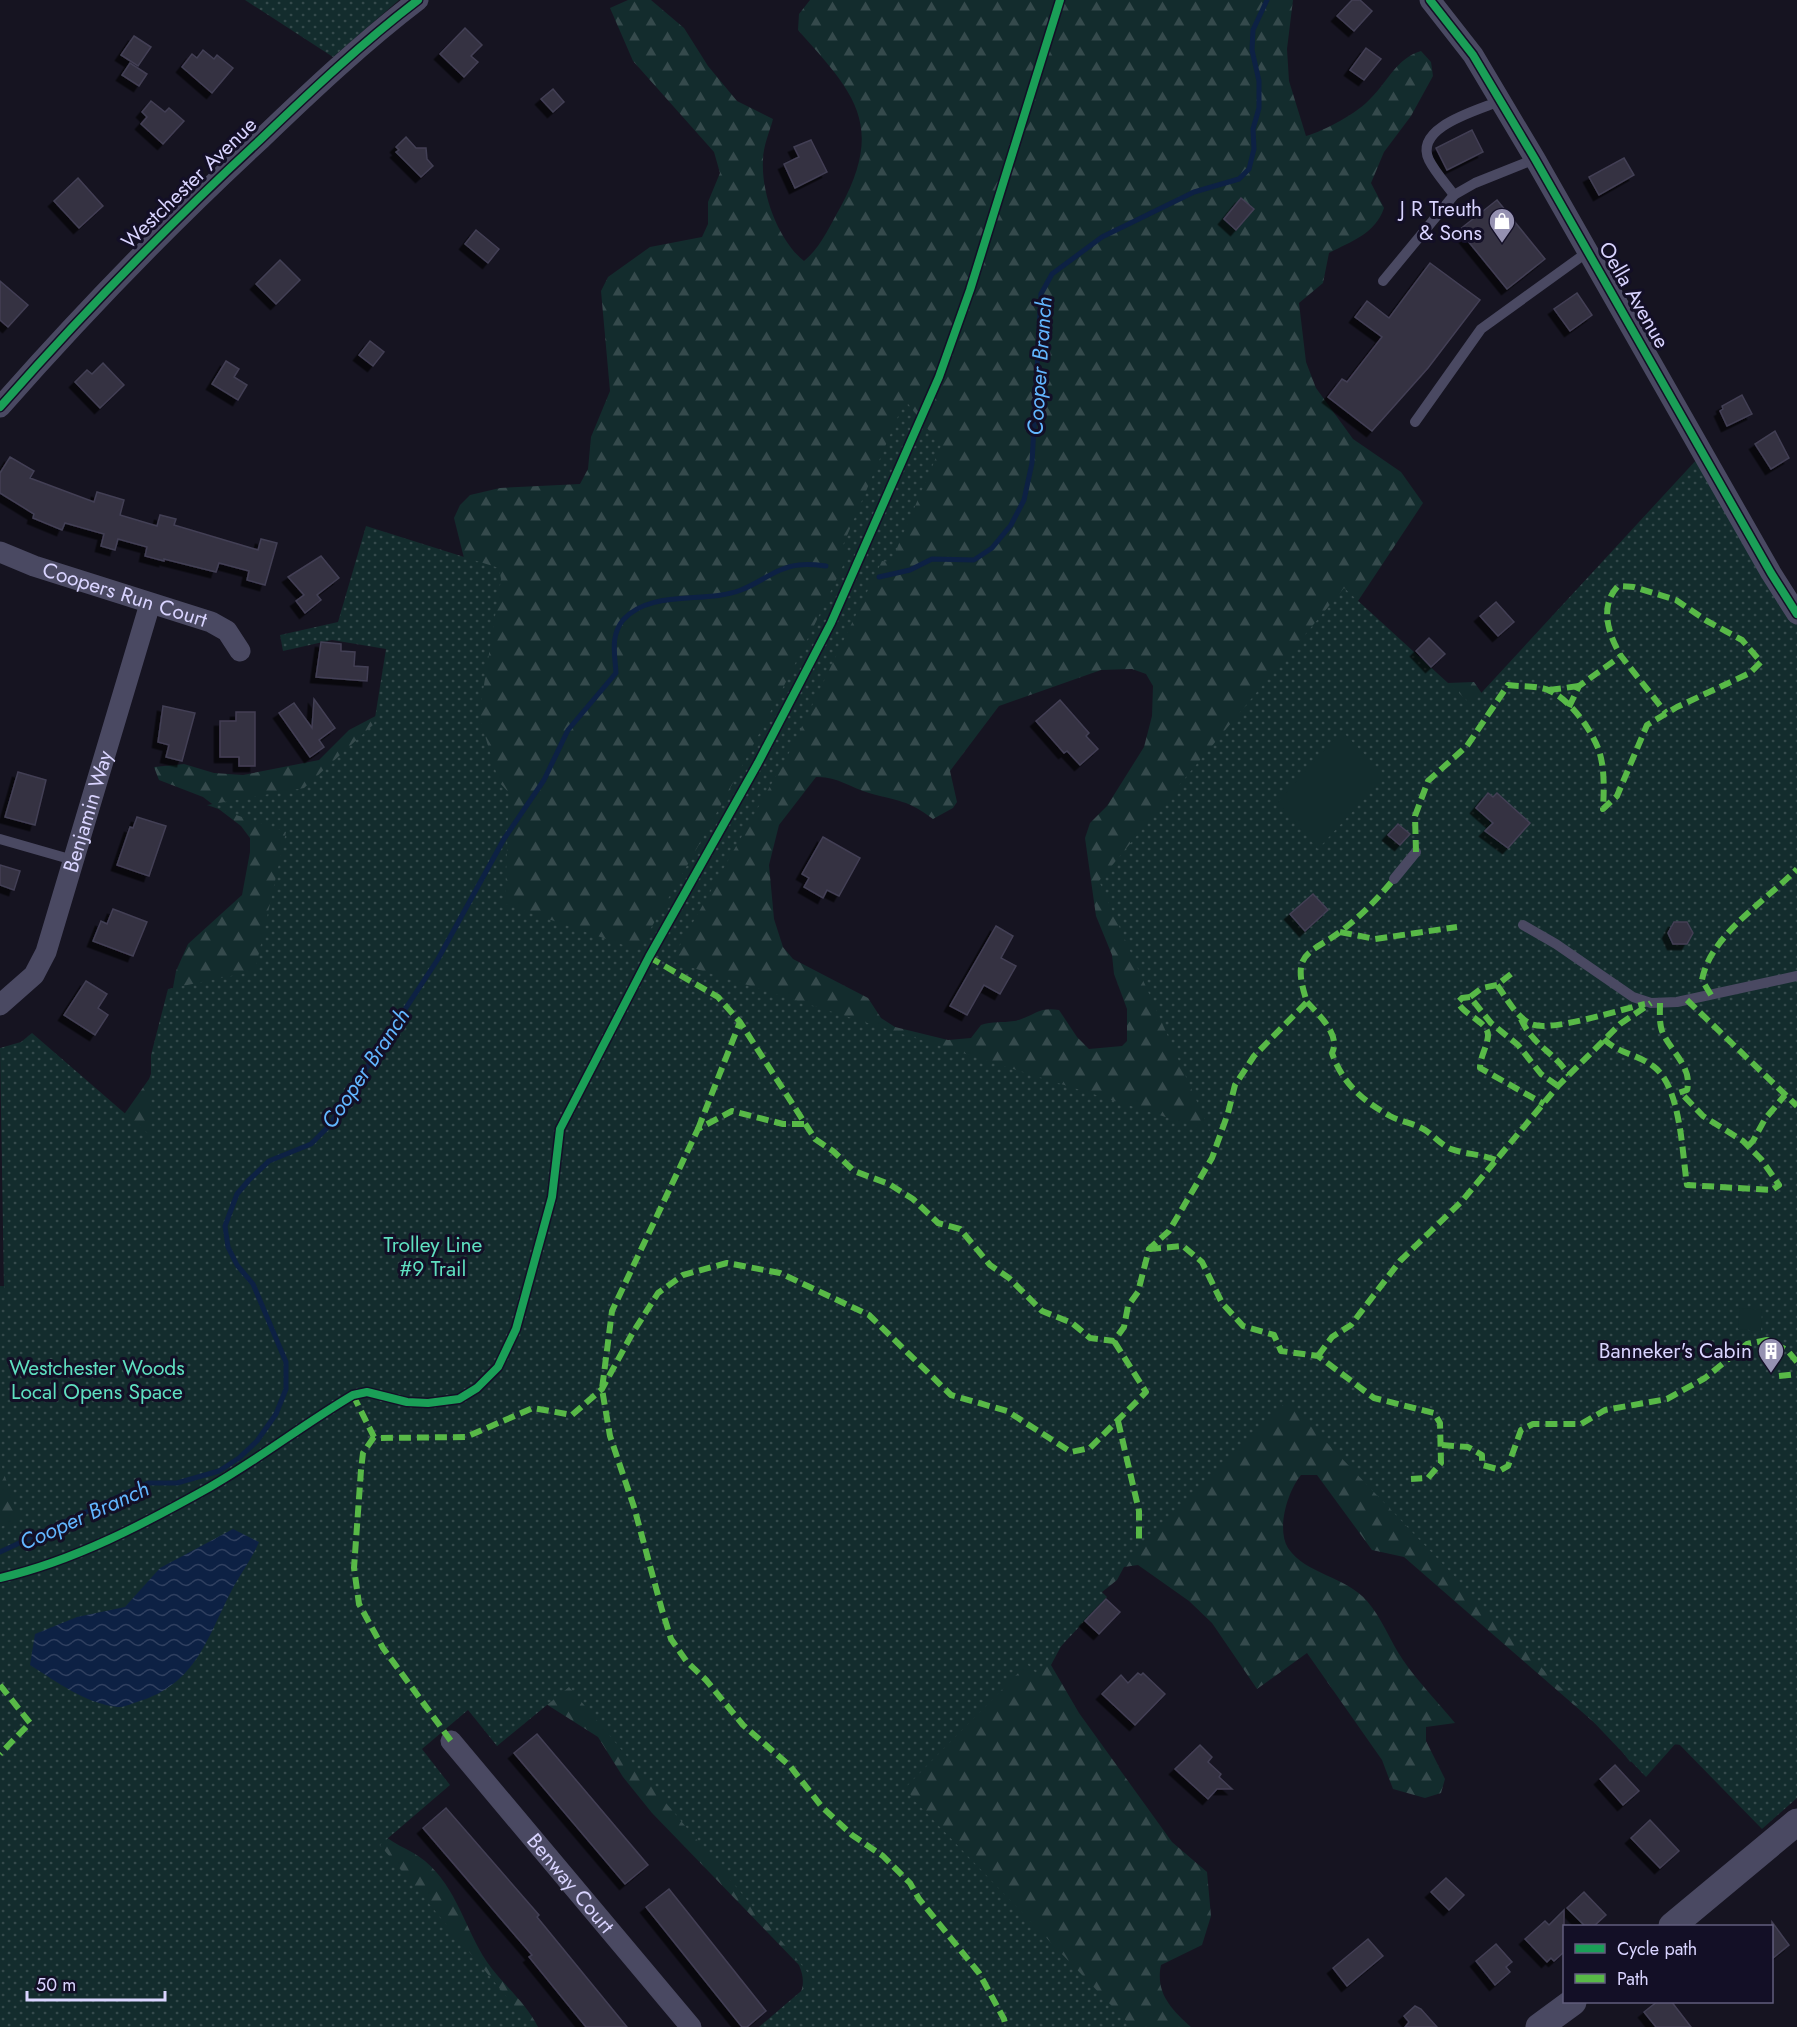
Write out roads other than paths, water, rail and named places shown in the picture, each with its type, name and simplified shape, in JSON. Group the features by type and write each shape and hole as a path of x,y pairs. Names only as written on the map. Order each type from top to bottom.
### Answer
{"street":[{"name":"Westchester Avenue","path":"0,407 78,318 198,198 322,81 418,0"},
{"name":"Oella Avenue","path":"1430,0 1473,55 1589,251 1765,563 1797,614"},
{"name":"Coopers Run Court","path":"0,552 34,566 212,622 227,631 240,651"},
{"name":"Benjamin Way","path":"0,1005 34,975 46,952 150,604"},
{"name":"Benway Court","path":"450,1741 691,2027"},
{"path":"1673,1925 1797,1822"},
{"path":"1539,2027 1570,2003"}],"lane":[{"path":"1454,195 1428,159 1428,142 1433,133 1449,122 1500,101"},
{"path":"1383,281 1454,195 1474,183 1535,159"},
{"path":"1415,422 1481,330 1589,251"},
{"path":"0,839 73,860"},
{"path":"1394,879 1416,852"},
{"path":"1523,925 1556,944 1625,992 1651,1003 1677,1002 1797,976"}],"water":[{"path":"233,1529 259,1542 200,1653 190,1668 162,1692 123,1707 105,1705 72,1691 30,1665 35,1634 77,1617 125,1607 160,1568"}],"waterway":[{"name":"Cooper Branch","path":"879,577 910,570 932,559 974,560 992,548 1011,525 1024,500 1032,463 1041,294 1052,274 1102,237 1194,192 1239,179 1249,169 1254,149 1253,129 1259,108 1259,81 1252,50 1253,30 1267,0"},
{"name":"Cooper Branch","path":"0,1552 148,1483 177,1483 219,1471 239,1458 257,1441 276,1414 286,1389 286,1362 253,1284 237,1265 228,1247 225,1226 237,1194 269,1161 311,1144 328,1127 438,959 504,839 544,780 568,730 616,673 615,639 623,620 634,610 648,604 727,594 748,587 791,566 826,566"}],"place":[{"name":"J R Treuth & Sons","path":"1502,244"},
{"name":"Banneker's Cabin","path":"1771,1374"}],"park label":[{"name":"Trolley Line #9 Trail","path":"433,1257"},
{"name":"Westchester Woods Local Opens Space","path":"97,1380"}]}
